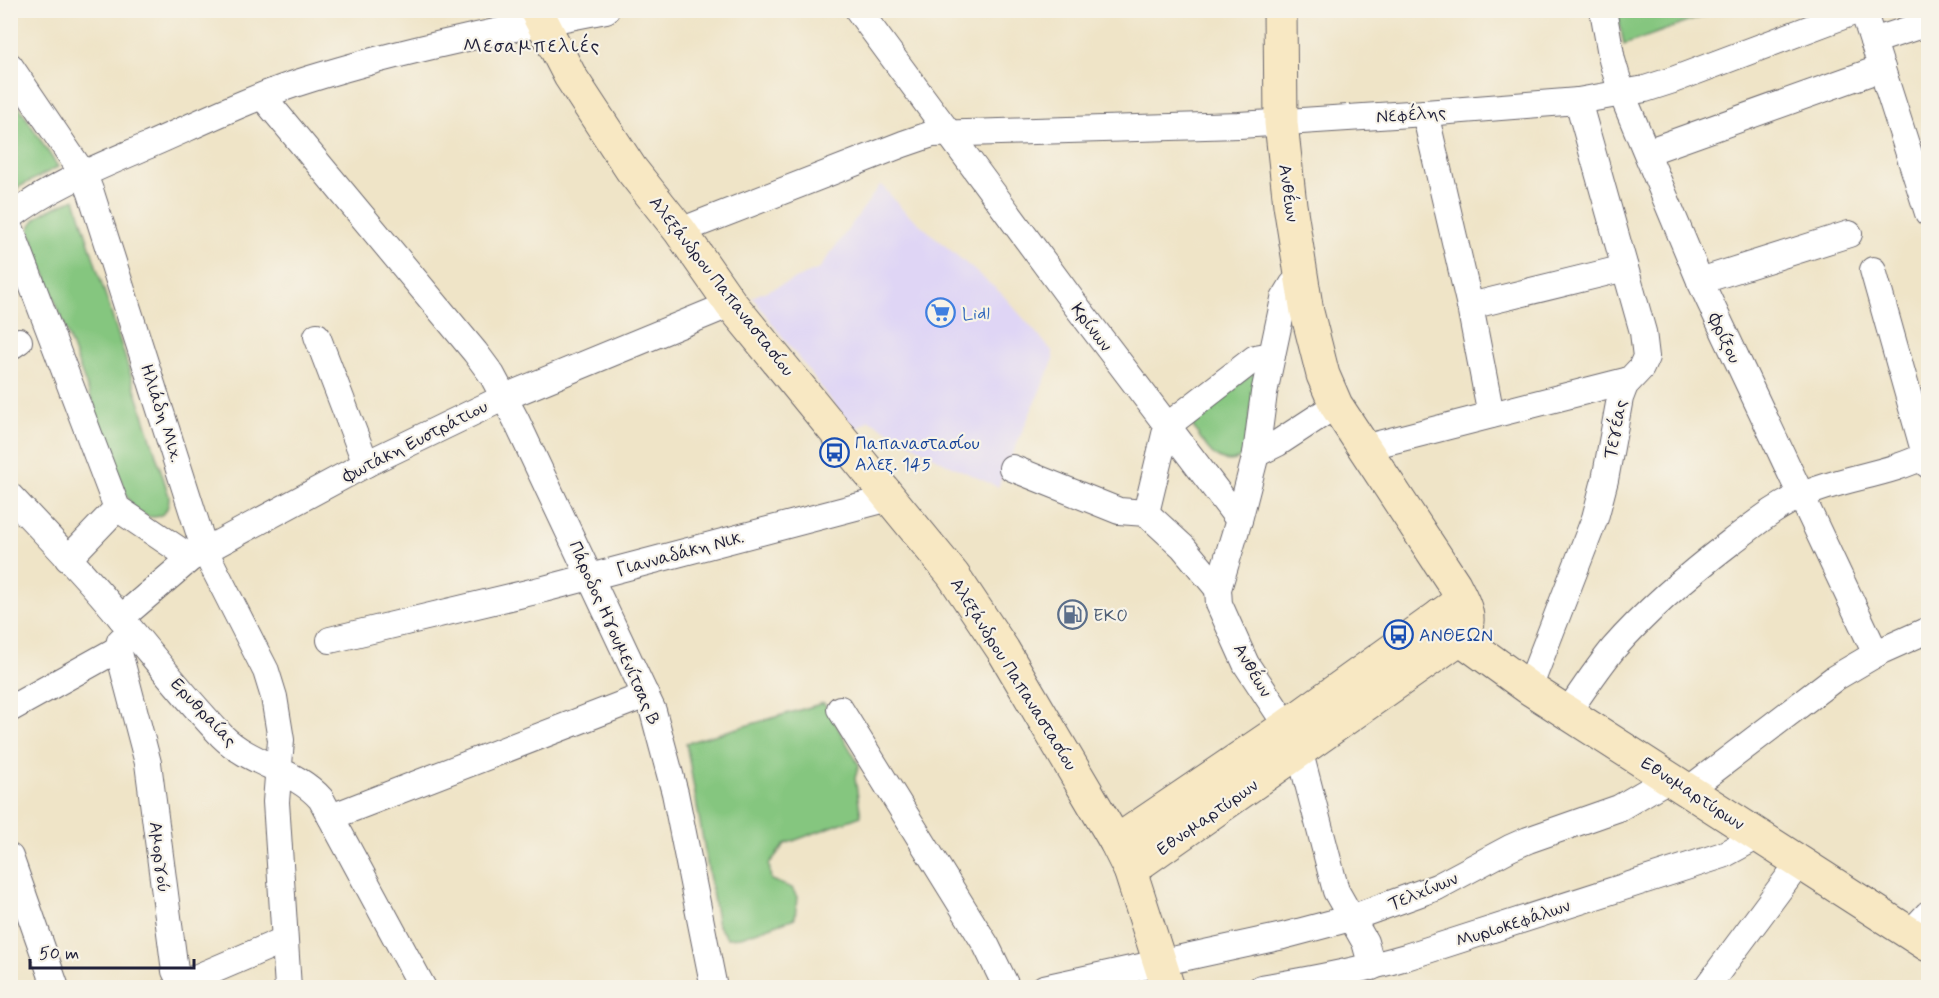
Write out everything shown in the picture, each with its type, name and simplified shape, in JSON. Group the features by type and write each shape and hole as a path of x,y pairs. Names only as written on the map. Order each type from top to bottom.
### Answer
{"street":[{"path":"10,217 46,194 84,175 180,132 312,78 539,16 606,10"},
{"path":"858,10 947,133"},
{"name":"Ανθέων","path":"1280,10 1281,123 1287,187 1301,279 1319,361 1328,390 1336,405 1449,577 1457,621"},
{"name":"Φρίξου","path":"1602,10 1612,60 1622,94 1700,281 1875,654"},
{"path":"1861,10 1929,213"},
{"name":"Νεφέλης","path":"680,231 932,134 1281,123 1578,101 1622,94 1673,80 1861,10"},
{"name":"Αλεξάνδρου Παπαναστασίου","path":"539,16 570,76 631,169 680,231 731,304 953,575 984,620 1052,730 1123,856 1164,975"},
{"path":"1873,41 1929,22"},
{"name":"Ηλιάδη Μιχ.","path":"10,66 84,175 95,204 198,555 266,671 274,697 281,740 276,802 288,987"},
{"path":"1647,152 1882,68"},
{"name":"Πάροδος Ηγουμενίτσας Β","path":"263,97 475,352 505,397 591,576 656,720 675,793 714,987"},
{"name":"Τεγέας","path":"1529,688 1595,518 1623,390 1644,362 1646,351 1643,332 1578,101"},
{"path":"1425,113 1470,306 1491,415"},
{"name":"Κρίνων","path":"947,133 1239,520"},
{"path":"10,227 117,508 198,555"},
{"path":"1700,281 1850,234"},
{"path":"1470,306 1625,268"},
{"path":"1568,712 1614,649 1672,589 1761,519 1801,496 1824,487 1928,459 1873,270"},
{"path":"1218,589 1256,454 1264,393 1284,300 1293,285 1301,279"},
{"name":"Φωτάκη Ευστράτιου","path":"10,709 124,633 198,555 366,464 505,397 731,304"},
{"path":"316,336 366,464"},
{"path":"1146,513 1167,426 1256,358 1272,355"},
{"path":"1363,448 1629,380"},
{"path":"1256,454 1278,443 1336,405"},
{"path":"1012,468 1119,510 1146,513 1183,547 1218,589"},
{"name":"Ερυθραίας","path":"11,497 68,559 124,633 222,735 249,756 301,781 312,789 332,817 423,987"},
{"name":"Γιανναδάκη Νικ.","path":"330,640 443,614 890,498"},
{"path":"68,559 117,508"},
{"name":"Ανθέων","path":"1218,589 1219,604 1246,664 1294,739 1332,877 1342,904 1365,942 1372,967"},
{"name":"Εθνομαρτύρων","path":"1123,856 1294,739 1457,621 1529,688 1799,863 1922,931"},
{"name":"Τελχίνων","path":"1044,987 1164,975 1283,936 1351,918 1437,887 1528,840 1679,784 1814,692 1875,654 1929,630"},
{"name":"Αμοργού","path":"124,633 148,764 175,971 179,978 194,979 284,940"},
{"path":"332,817 646,695"},
{"path":"840,709 986,945 1007,987"},
{"name":"Μυριοκεφάλων","path":"1261,987 1372,967 1723,855 1758,836"},
{"path":"10,857 56,987"},
{"path":"1706,987 1799,863"}],"shaded area":[{"path":"881,184 902,209 1002,294 1053,352 1053,361 998,487 945,463 869,420 854,430 752,297 819,269"}],"green space":[{"path":"1617,10 1718,10 1718,11 1624,45"},
{"path":"11,94 58,167 15,189 11,180"},
{"path":"75,199 169,496 167,509 159,516 143,514 128,499 29,230 42,214"},
{"path":"1257,370 1244,456 1226,461 1218,458 1206,446 1190,422"},
{"path":"824,703 859,765 855,778 861,816 785,844 769,864 771,880 792,888 797,897 795,918 741,937 727,938 718,926 686,743"}],"place":[{"name":"Lidl","path":"941,313"},
{"name":"Παπαναστασίου Αλεξ. 145","path":"834,453"},
{"name":"EKO","path":"1072,615"},
{"name":"ΑΝΘΕΩΝ","path":"1398,635"}],"district":[{"name":"Μεσαμπελιές","path":"532,45"}]}
